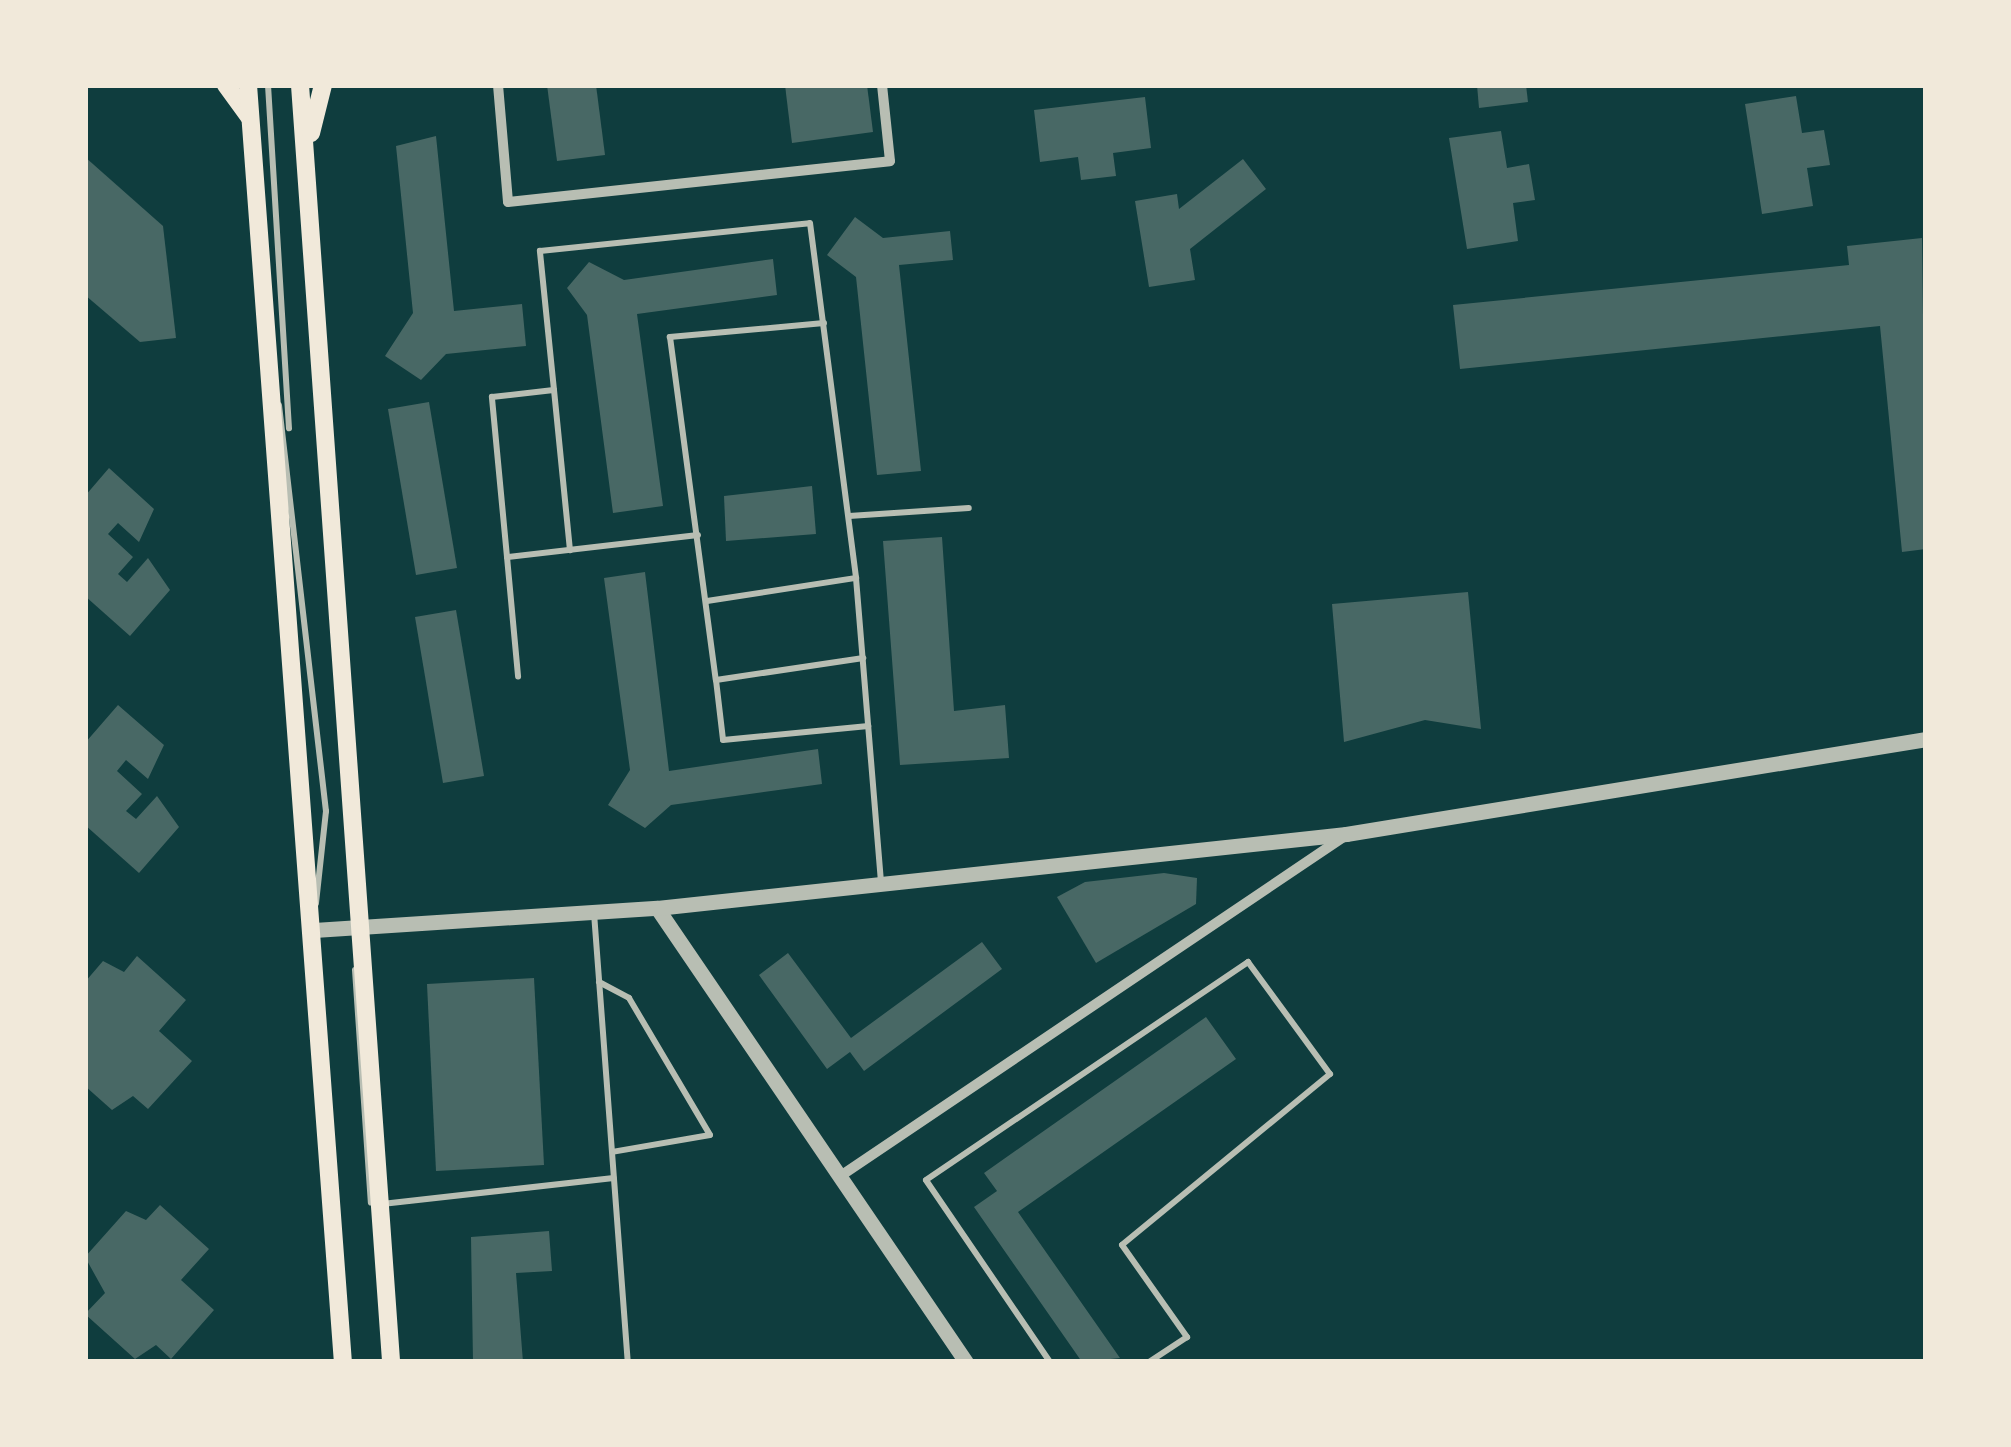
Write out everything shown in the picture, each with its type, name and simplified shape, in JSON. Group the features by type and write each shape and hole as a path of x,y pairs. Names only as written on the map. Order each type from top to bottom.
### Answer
{"main road":[{"path":"226,85 250,118"},
{"path":"248,85 314,930 343,1362"},
{"path":"300,85 388,1362"},
{"path":"306,163 323,85"}],"street":[{"path":"498,85 508,202 890,161 882,85"},
{"path":"314,930 657,908 1346,834 1926,740"},
{"path":"839,1178 1346,834"},
{"path":"657,908 966,1362"}],"lane":[{"path":"268,85 290,439 326,810 314,930"},
{"path":"570,550 540,251 810,223 856,578 882,882"},
{"path":"824,324 670,337 724,740 868,726"},
{"path":"270,375 290,439"},
{"path":"518,676 492,397 554,390"},
{"path":"849,516 969,508"},
{"path":"507,557 698,535"},
{"path":"708,601 856,578"},
{"path":"716,680 863,658"},
{"path":"594,912 628,1362"},
{"path":"358,926 355,991 388,1362"},
{"path":"1050,1362 926,1180 1248,962 1330,1074 1122,1245 1187,1337 1149,1362"},
{"path":"599,982 629,998 710,1135 699,1144 612,1152"},
{"path":"378,1205 614,1178"}],"building":[{"path":"547,85 596,85 605,155 557,161"},
{"path":"785,85 867,85 873,132 792,143"},
{"path":"1477,85 1526,85 1528,102 1479,108"},
{"path":"1796,96 1802,133 1824,130 1830,165 1807,168 1813,206 1762,214 1745,104"},
{"path":"1145,97 1151,148 1113,153 1116,176 1081,180 1078,157 1040,162 1034,110"},
{"path":"1501,131 1507,168 1529,164 1535,200 1513,203 1518,241 1467,249 1449,138"},
{"path":"436,136 454,311 522,304 526,346 446,354 421,380 385,356 413,313 396,146"},
{"path":"85,157 163,226 176,338 140,342 85,295"},
{"path":"1243,159 1266,189 1190,249 1195,280 1149,287 1135,201 1177,194 1179,209"},
{"path":"855,217 883,238 950,231 953,260 899,265 921,471 877,475 856,277 827,255"},
{"path":"1922,238 1926,549 1902,552 1880,326 1460,369 1453,305 1849,265 1847,246"},
{"path":"773,259 777,295 637,314 663,506 613,513 587,315 567,288 589,262 624,280"},
{"path":"429,402 457,568 416,575 388,409"},
{"path":"109,468 154,509 139,542 118,523 108,534 133,557 118,574 127,582 148,558 170,590 130,636 85,596 85,496"},
{"path":"812,486 816,534 726,541 724,496"},
{"path":"942,537 954,711 1005,705 1009,758 900,765 883,541"},
{"path":"645,572 669,771 818,749 822,784 671,805 645,828 608,805 630,770 604,578"},
{"path":"1468,592 1481,729 1425,720 1344,742 1332,604"},
{"path":"456,610 484,776 443,783 415,617"},
{"path":"118,705 164,745 148,779 126,760 117,771 142,794 126,811 136,819 157,796 179,827 139,873 85,825 85,743"},
{"path":"1164,873 1197,878 1196,904 1096,963 1057,897 1085,882"},
{"path":"982,942 1002,969 864,1071 850,1052 827,1069 759,975 788,953 851,1038"},
{"path":"137,956 186,1000 159,1031 192,1061 148,1109 133,1096 112,1110 85,1086 85,982 103,961 124,972"},
{"path":"534,978 544,1165 436,1171 427,984"},
{"path":"1206,1017 1236,1059 1018,1212 1120,1358 1082,1362 974,1207 997,1191 984,1173"},
{"path":"160,1205 209,1249 181,1280 214,1310 171,1359 156,1345 135,1359 85,1314 105,1293 85,1257 126,1211 146,1220"},
{"path":"549,1231 552,1271 516,1273 523,1362 473,1362 471,1237"}]}
